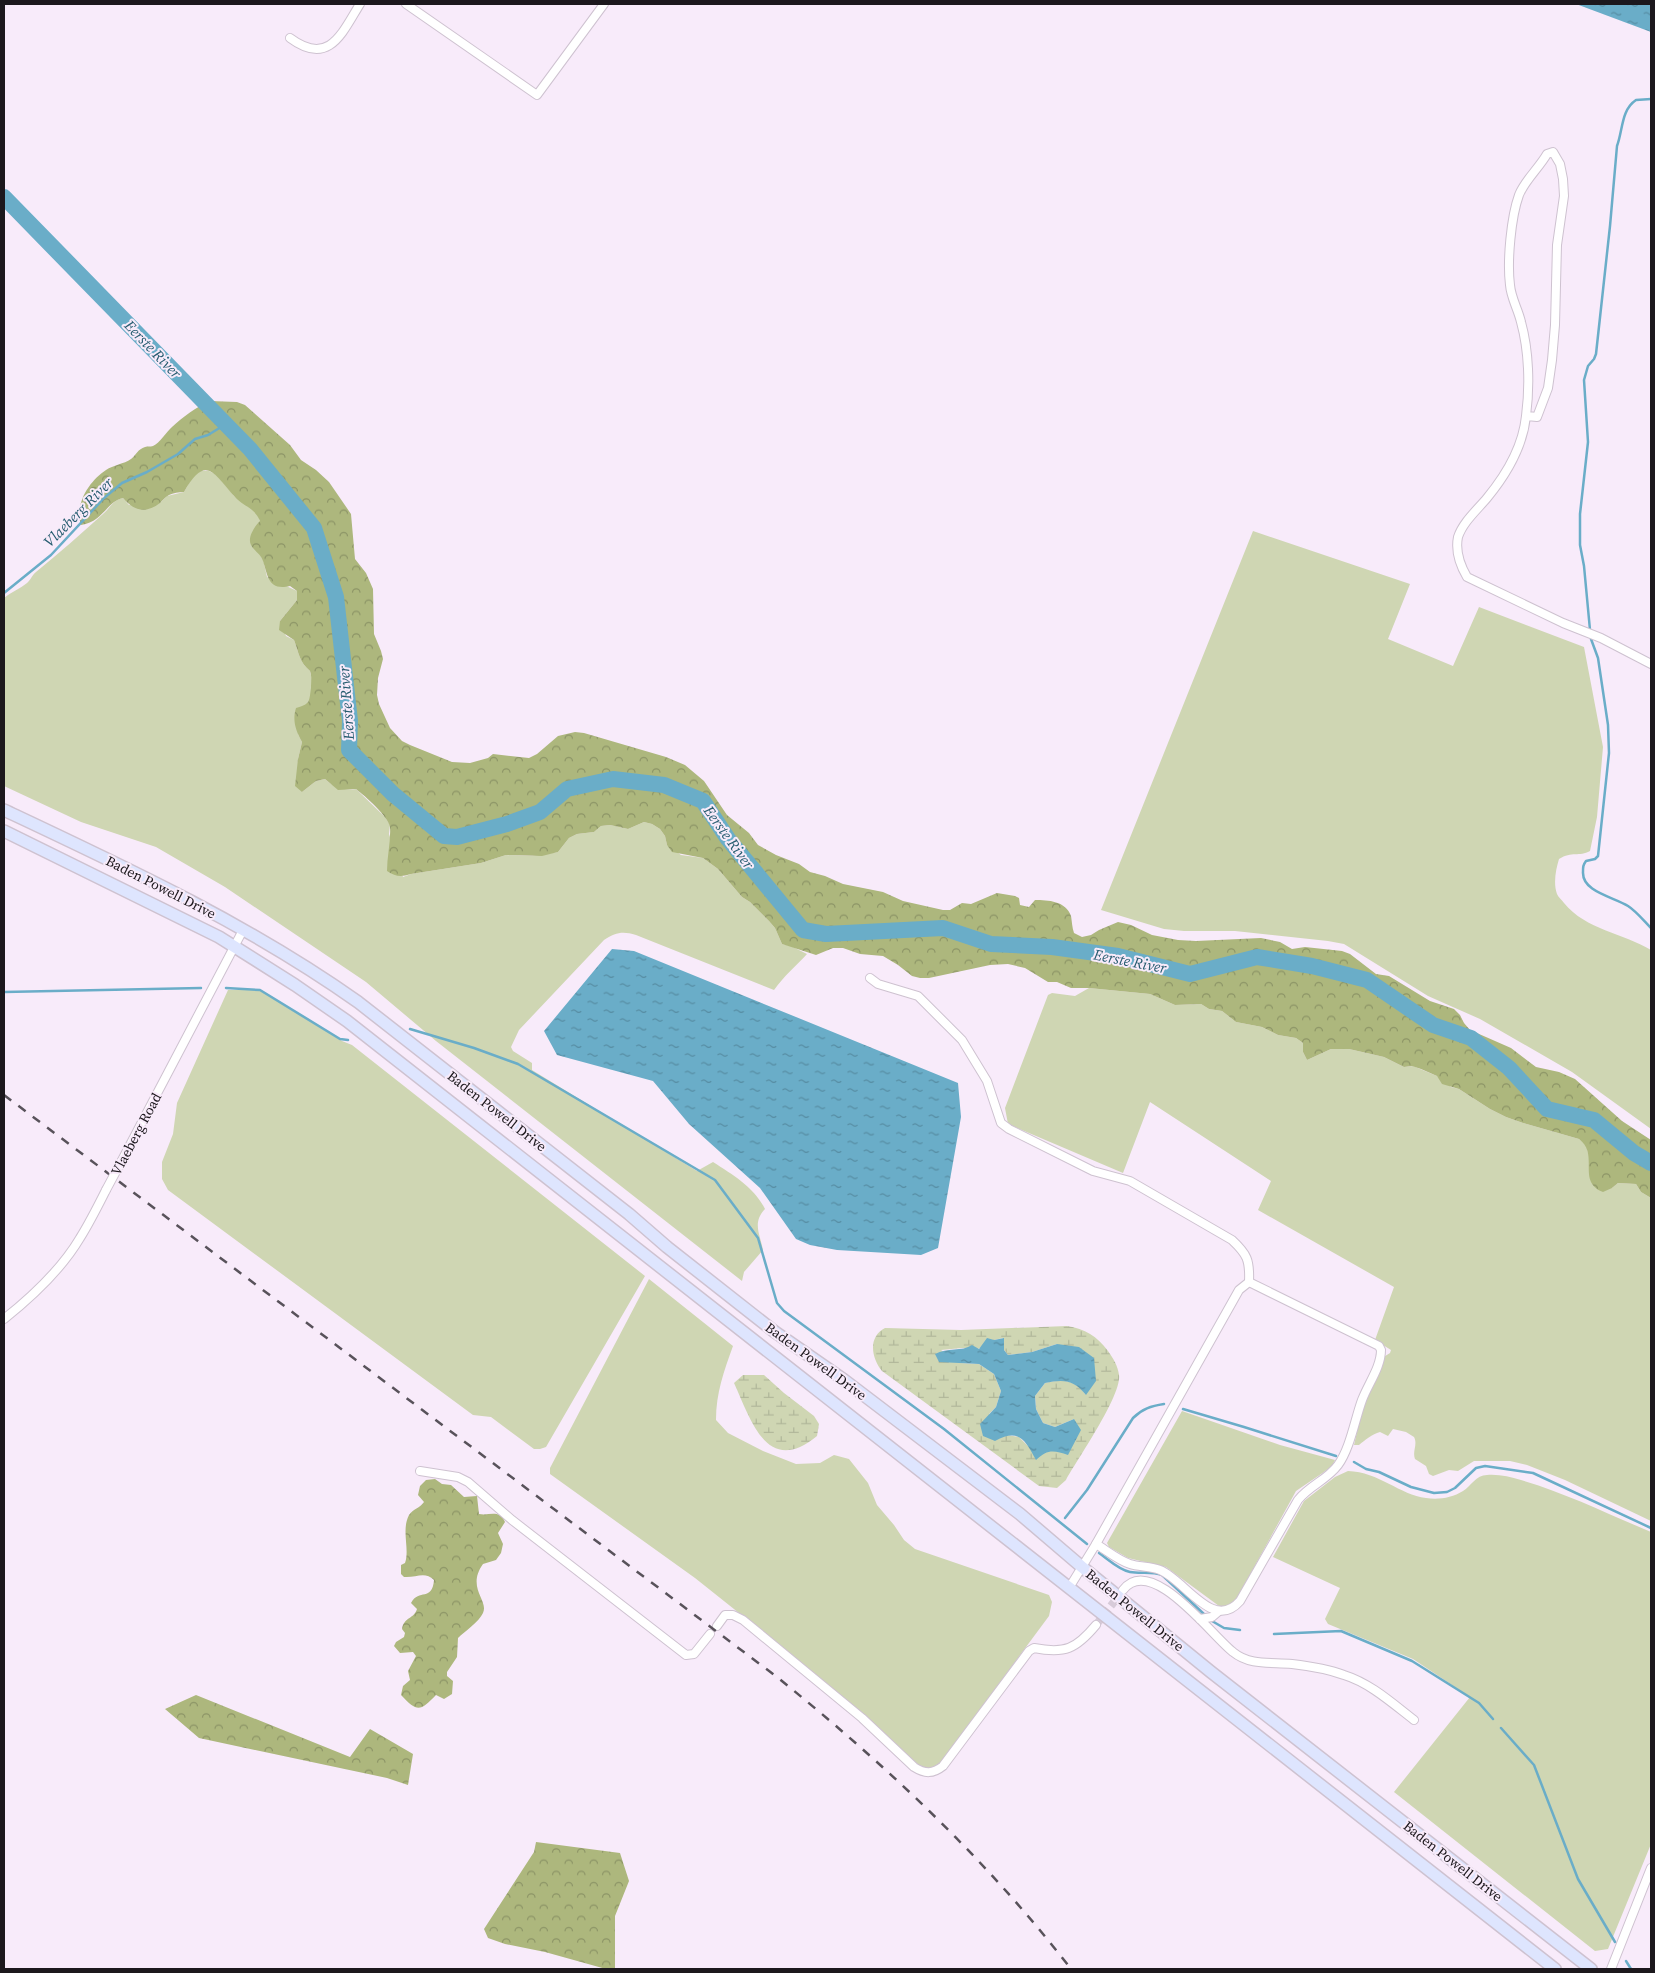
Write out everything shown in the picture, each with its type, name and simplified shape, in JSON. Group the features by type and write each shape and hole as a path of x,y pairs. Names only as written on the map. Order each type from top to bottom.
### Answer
{"main road":[{"name":"Baden Powell Drive","path":"4,810 132,871 243,930 322,976 358,1002 629,1214 667,1247 775,1332 844,1380 1020,1514 1082,1567 1212,1672 1591,1969"},
{"name":"Baden Powell Drive","path":"4,831 234,947 295,985 355,1026 1555,1969"}],"street":[{"path":"290,38 300,45 315,50 325,48 339,38 360,4"},
{"path":"406,4 537,94 604,4"},
{"path":"1526,416 1536,417 1548,388 1555,325 1557,245 1564,196 1560,164 1555,154 1550,152 1520,193 1515,214 1509,268 1510,288 1521,320 1525,341 1528,376 1526,416 1522,437 1516,452 1497,484 1469,518 1458,537 1460,565 1467,577 1563,623 1601,638 1651,664"},
{"name":"Vlaeberg Road","path":"4,1319 45,1283 65,1260 80,1238 243,930"},
{"path":"870,978 878,984 918,996 962,1040 987,1081 1001,1123 1027,1139 1093,1172 1130,1181 1232,1240 1246,1253 1250,1268 1249,1282 1239,1290 1096,1544 1069,1588"},
{"path":"1096,1544 1128,1564 1160,1570 1171,1576 1180,1586 1208,1606 1227,1612 1240,1601 1298,1500 1306,1490 1330,1474 1340,1464 1381,1350 1379,1346 1249,1282"},
{"path":"420,1471 458,1476 468,1482 512,1520 686,1655 694,1654 710,1634"},
{"path":"1123,1590 1128,1583 1139,1580 1156,1584 1174,1595 1234,1653 1246,1660 1292,1664 1344,1675 1382,1695 1414,1720"},
{"path":"1200,1619 1212,1617 1219,1611"},
{"path":"717,1626 725,1615 733,1615 743,1620 862,1718 914,1767 923,1772 935,1772 943,1766 1029,1651 1034,1648 1049,1651 1063,1650 1080,1643 1096,1625"},
{"path":"1612,1969 1651,1868"}],"green space":[{"path":"210,401 237,402 245,405 290,445 301,460 329,482 351,514 355,559 366,573 373,589 374,634 383,659 378,678 377,695 379,704 390,728 402,741 452,762 470,763 488,758 493,754 529,758 537,754 558,736 575,732 584,733 666,757 685,765 704,781 727,815 749,833 758,845 776,855 799,864 810,872 843,884 883,892 903,901 943,910 950,910 962,903 971,904 997,893 1015,896 1019,898 1020,905 1029,907 1035,900 1056,902 1069,911 1074,933 1082,937 1091,935 1118,922 1131,925 1152,935 1178,940 1261,938 1280,942 1292,949 1305,947 1342,951 1350,954 1376,974 1389,976 1430,1001 1454,1009 1470,1030 1511,1048 1536,1067 1559,1072 1575,1079 1622,1121 1651,1140 1651,1198 1641,1192 1636,1184 1618,1183 1603,1192 1595,1187 1589,1175 1588,1152 1585,1145 1579,1139 1506,1117 1459,1089 1442,1084 1437,1076 1412,1066 1404,1067 1384,1057 1349,1049 1331,1049 1307,1060 1303,1052 1303,1043 1296,1038 1278,1035 1262,1027 1236,1022 1222,1011 1209,1009 1201,1004 1175,1005 1150,994 1071,988 1057,982 1048,982 1025,968 1008,964 990,965 929,978 920,978 912,976 883,956 860,954 843,948 833,948 816,955 782,944 775,928 750,902 742,897 718,869 703,858 672,852 660,829 652,824 644,822 628,829 610,825 601,826 594,832 577,834 569,838 558,852 542,856 506,855 481,863 404,876 390,873 387,871 390,827 385,817 370,801 356,789 338,790 325,779 316,781 302,792 295,786 302,742 295,726 294,717 296,708 308,701 311,675 310,671 301,661 294,640 279,630 280,621 297,600 297,591 290,586 277,586 270,581 262,559 250,542 252,532 260,521 255,513 238,500 215,475 210,471 204,470 198,473 184,492 169,495 150,509 140,510 131,506 123,498 113,503 95,520 81,525 79,517 81,502 94,480 109,468 131,459 143,448 156,445 181,420 195,409"},
{"path":"200,471 209,471 217,475 234,496 257,512 260,521 258,551 263,559 267,577 297,591 297,600 280,621 286,636 294,640 301,661 310,671 312,680 311,699 305,706 298,734 302,742 298,759 302,792 316,781 325,779 339,788 356,789 385,817 390,825 389,834 403,877 411,874 481,863 506,855 533,856 558,852 569,838 577,834 594,832 601,826 610,825 628,829 644,822 660,829 665,836 667,845 681,855 703,858 718,869 742,897 750,902 775,928 782,944 807,954 774,990 636,935 623,933 612,935 604,940 519,1030 511,1047 513,1051 532,1063 532,1070 697,1171 713,1162 755,1194 765,1209 761,1214 758,1224 763,1250 744,1272 742,1281 436,1041 366,982 225,887 156,847 81,822 4,786 4,598 28,582 35,573 117,500 123,498 129,505 161,502 167,496 184,492 193,476"},
{"path":"1253,531 1410,584 1388,639 1453,666 1479,607 1584,647 1603,747 1597,817 1590,851 1582,854 1568,855 1559,859 1555,885 1558,895 1564,903 1583,919 1651,950 1651,1129 1572,1072 1480,1019 1428,996 1344,944 1235,931 1164,929 1101,910"},
{"path":"1089,988 1150,994 1175,1005 1201,1004 1209,1009 1222,1011 1236,1022 1262,1027 1278,1035 1296,1038 1303,1043 1303,1052 1307,1060 1331,1049 1349,1049 1384,1057 1404,1067 1413,1066 1437,1076 1451,1087 1459,1089 1506,1117 1579,1139 1586,1144 1588,1153 1612,1188 1618,1183 1636,1184 1641,1192 1651,1198 1651,1521 1565,1480 1527,1465 1510,1461 1474,1461 1458,1471 1449,1470 1433,1476 1429,1474 1426,1466 1415,1459 1414,1437 1406,1432 1393,1429 1388,1436 1380,1432 1359,1445 1354,1445 1362,1410 1382,1358 1390,1353 1391,1350 1375,1340 1394,1287 1258,1210 1271,1181 1150,1102 1123,1173 1008,1124 1005,1108 1048,995 1052,993 1075,996"},
{"path":"228,990 259,990 342,1041 352,1045 645,1276 546,1447 534,1449 491,1417 473,1415 168,1190 162,1179 162,1162 173,1134 177,1103"},
{"path":"649,1279 733,1346 721,1382 716,1410 716,1420 728,1433 763,1451 796,1464 820,1463 834,1455 849,1459 868,1483 877,1505 904,1540 915,1549 1049,1595 1052,1602 1049,1616 938,1766 933,1769 921,1769 744,1617 695,1578 550,1474 550,1468"},
{"path":"1067,1326 1090,1334 1112,1356 1119,1375 1114,1397 1098,1428 1066,1480 1057,1488 1039,1486 882,1371 875,1360 874,1342 876,1337 885,1328 961,1330","holes":["1003,1338 1004,1350 1008,1355 1032,1352 1057,1344 1086,1395 1072,1383 1057,1381 1045,1383 1035,1396 1036,1409 1043,1423 1055,1427 1074,1419 1054,1450 1043,1452 1028,1446 1019,1437 1006,1435 989,1414 996,1407 1001,1391 994,1374 979,1364 960,1363 941,1350 978,1349 994,1340"]},
{"path":"743,1375 764,1375 814,1416 819,1424 817,1436 800,1447 785,1450 773,1447 763,1439 747,1413 734,1383"},
{"path":"1182,1411 1280,1445 1335,1460 1332,1466 1296,1491 1235,1602 1227,1607 1219,1606 1166,1567 1128,1558 1109,1547 1107,1543"},
{"path":"1348,1471 1370,1475 1416,1496 1435,1499 1450,1497 1459,1493 1483,1475 1509,1477 1554,1491 1651,1532 1651,1844 1608,1949 1595,1951 1394,1792 1470,1697 1413,1659 1328,1624 1325,1619 1340,1588 1273,1557 1304,1501 1335,1477"},
{"path":"435,1479 442,1484 451,1485 464,1497 477,1496 479,1514 497,1514 505,1522 498,1533 503,1544 501,1553 496,1560 483,1564 478,1572 477,1587 483,1603 483,1613 458,1638 457,1657 447,1672 447,1676 453,1681 452,1694 444,1699 436,1695 419,1708 411,1705 401,1695 403,1686 410,1680 408,1671 416,1656 413,1652 400,1653 394,1646 396,1642 404,1637 403,1625 416,1612 417,1609 411,1603 418,1596 431,1591 433,1587 434,1580 431,1577 404,1577 401,1574 401,1565 405,1563 407,1552 406,1527 409,1515 424,1502 418,1495 420,1486 426,1480"},
{"path":"196,1695 350,1757 370,1729 413,1754 408,1785 387,1778 199,1738 165,1709"},
{"path":"536,1842 620,1853 629,1881 615,1916 615,1969 606,1969 488,1938 484,1929 534,1852"}],"water":[{"path":"1576,4 1651,4 1651,32"},
{"path":"612,949 634,951 958,1083 961,1117 938,1248 921,1255 837,1250 810,1245 796,1239 760,1188 689,1124 653,1081 557,1055 544,1031"},
{"path":"987,1338 994,1340 1004,1338 1004,1350 1008,1355 1032,1352 1057,1344 1079,1347 1094,1358 1096,1381 1086,1395 1073,1384 1058,1381 1045,1383 1035,1396 1036,1409 1043,1423 1055,1427 1074,1419 1081,1430 1068,1455 1059,1452 1047,1452 1036,1460 1025,1442 1016,1436 1003,1437 995,1441 983,1436 980,1424 996,1407 1001,1391 994,1374 979,1364 939,1362 935,1354 972,1345 979,1349"}],"waterway":[{"path":"1590,630 1584,566 1580,545 1580,514 1588,442 1584,380 1588,366 1596,354 1617,146 1625,115 1631,104 1636,100 1651,99"},
{"name":"Eerste River","path":"4,197 250,449 314,528 336,597 350,721 349,750 393,794 444,836 457,837 507,824 540,812 567,789 613,779 664,785 703,801 728,839 803,930 826,934 943,928 991,944 1052,947 1118,956 1190,974 1257,957 1312,966 1367,980 1433,1025 1471,1038 1509,1068 1547,1109 1594,1120 1634,1153 1651,1163"},
{"name":"Vlaeberg River","path":"4,593 51,555 104,498 122,483 147,472 178,454 195,439 208,435 226,424"},
{"path":"1591,639 1598,658 1608,725 1609,753 1598,856 1585,862 1583,869 1584,879 1593,889 1631,908 1651,928"},
{"path":"4,992 201,988"},
{"path":"226,988 260,990 340,1039 348,1040"},
{"path":"410,1029 474,1048 518,1064 715,1180 758,1238 777,1303 784,1311 944,1429 1087,1544"},
{"path":"1065,1518 1087,1490 1133,1418 1147,1408 1164,1404"},
{"path":"1183,1409 1336,1456"},
{"path":"1354,1462 1366,1469 1379,1472 1411,1487 1434,1493 1447,1492 1455,1488 1476,1468 1485,1466 1533,1473 1651,1528"},
{"path":"1099,1553 1126,1571 1162,1575 1205,1615"},
{"path":"1212,1621 1224,1628 1240,1630"},
{"path":"1274,1634 1341,1631 1412,1661 1479,1703 1493,1719"},
{"path":"1501,1728 1534,1765 1578,1879 1615,1942"},
{"path":"1626,1961 1631,1969"}],"tunnel":[{"path":"1096,1625 1121,1593"}],"railway":[{"path":"4,1095 777,1677 857,1744 933,1814 1004,1889 1071,1969"}]}
